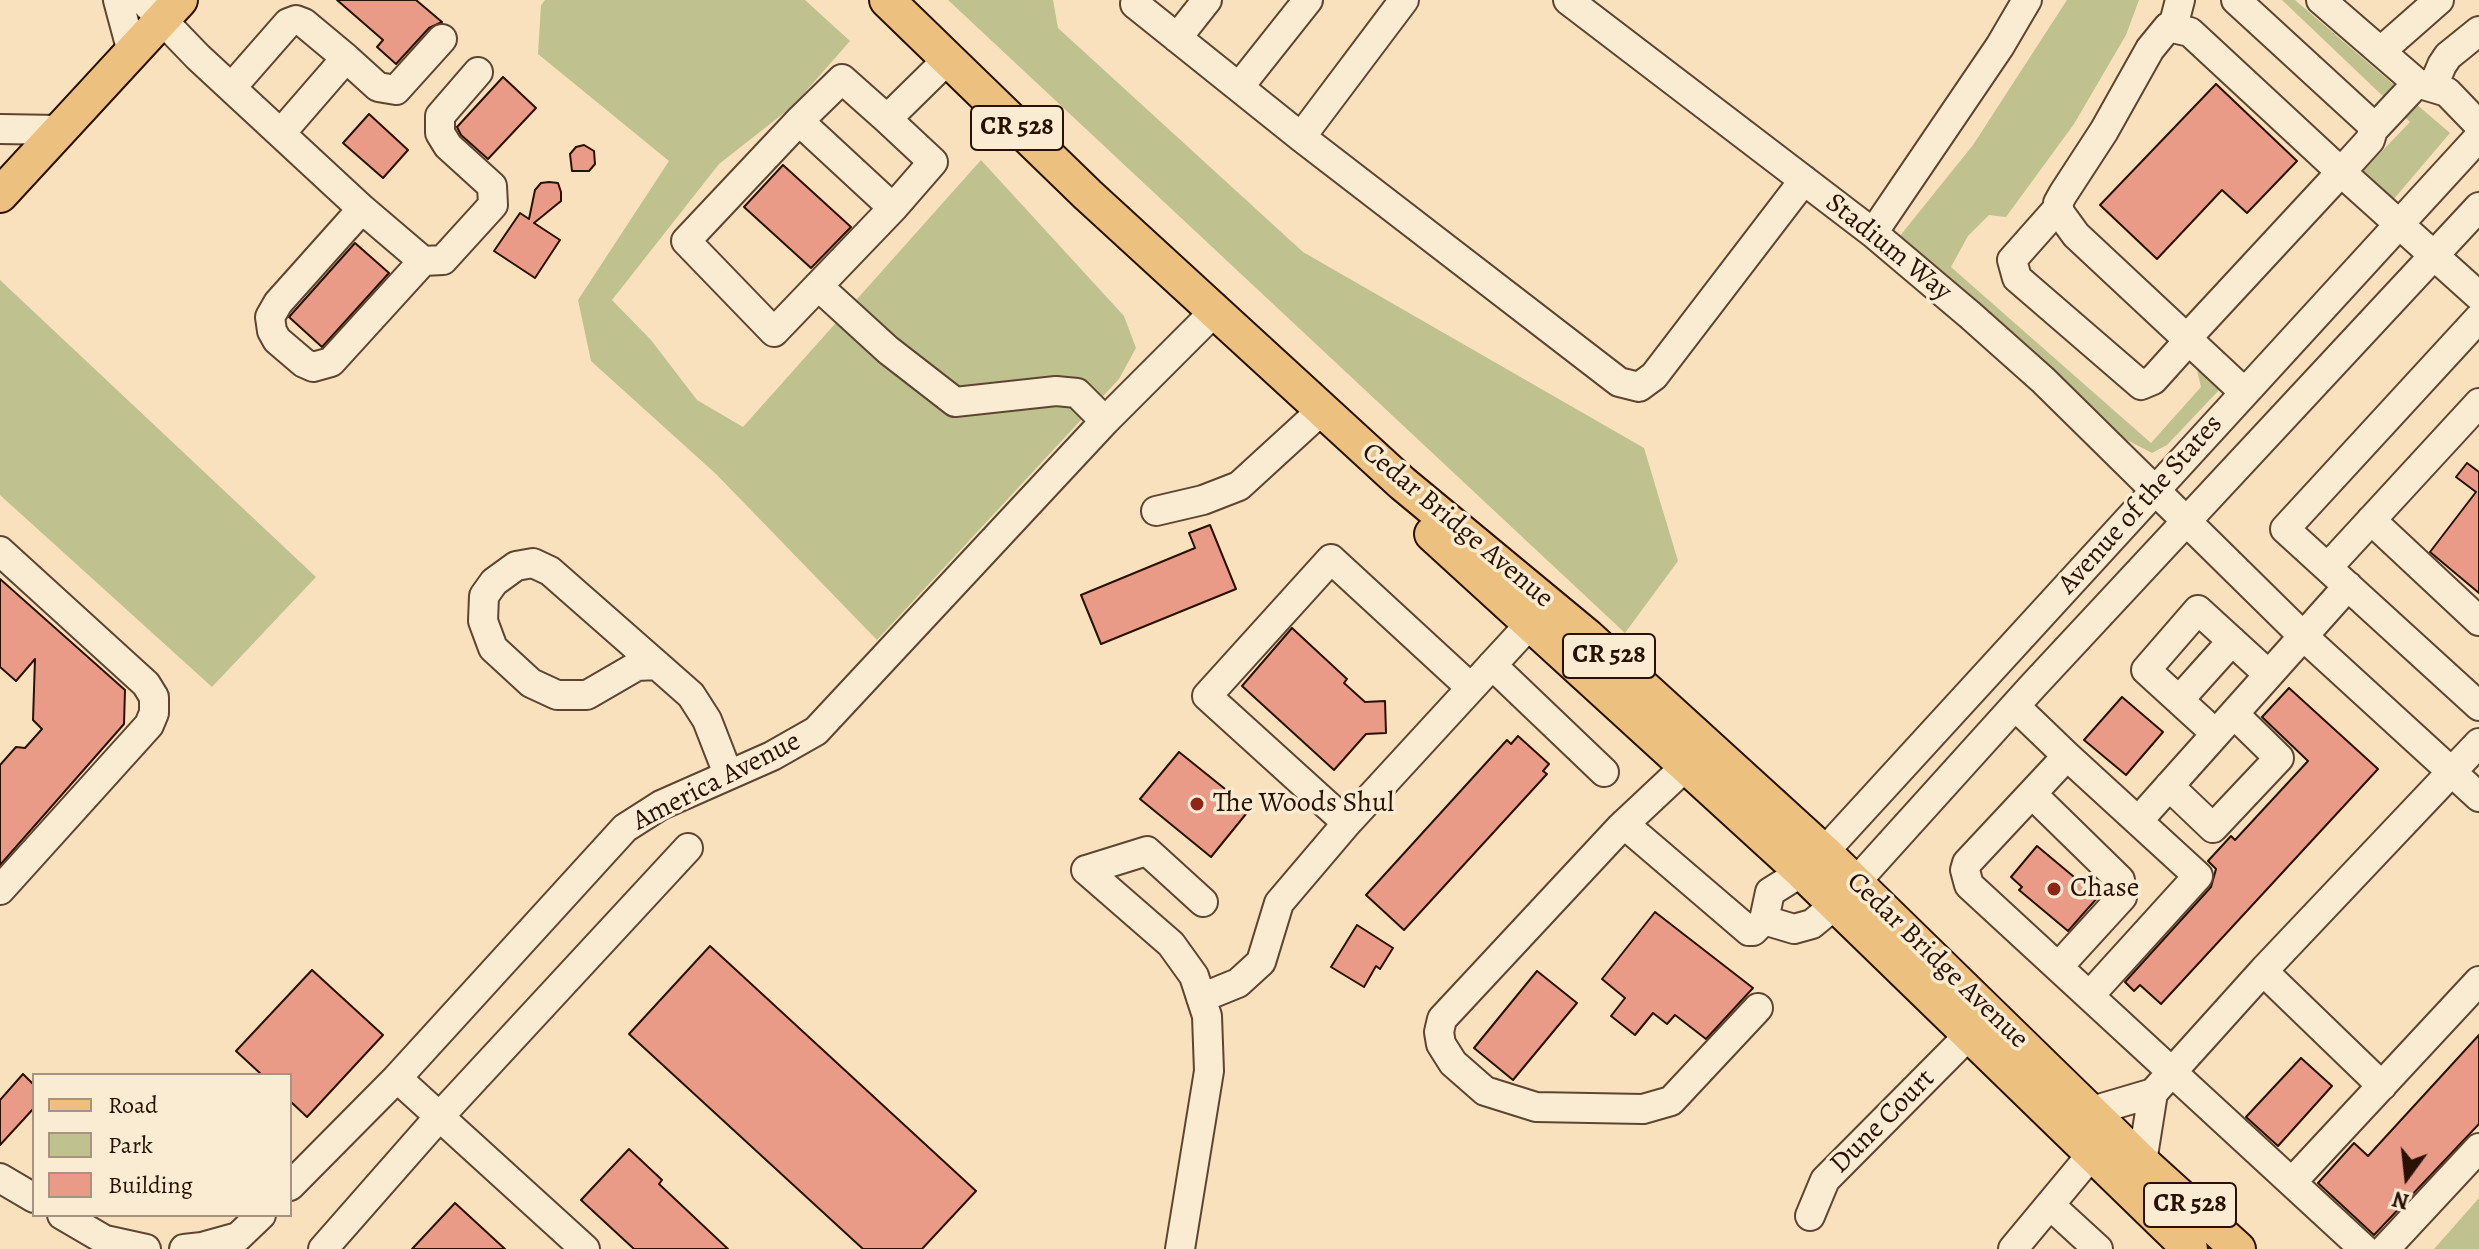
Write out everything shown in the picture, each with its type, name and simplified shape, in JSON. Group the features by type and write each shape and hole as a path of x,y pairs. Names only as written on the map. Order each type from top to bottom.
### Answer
{"main road":[{"name":"Cedar Bridge Avenue","path":"887,0 1088,195 1402,483 1588,637 1813,862"},
{"path":"0,195 132,52 161,7"},
{"path":"1353,438 1392,497 1529,625 1686,766 1813,862 1846,894 1969,1035 2190,1249"},
{"name":"Cedar Bridge Avenue","path":"1846,894 2092,1111 2142,1162 2238,1249"}],"street":[{"path":"118,0 132,52"},
{"path":"1177,38 1207,0"},
{"path":"1239,87 1308,0"},
{"path":"1301,137 1404,0"},
{"name":"Stadium Way","path":"1568,0 1873,233 2043,380 2303,636 2479,797"},
{"path":"1873,233 2000,46 2027,0"},
{"path":"2236,0 2370,123 2373,130"},
{"path":"2321,0 2425,84 2447,92 2479,125"},
{"path":"2381,51 2439,0"},
{"path":"1135,4 1301,137 1619,382 1639,387 1654,376 1804,180"},
{"path":"161,7 232,87 362,209 423,261 443,260 493,205 492,186 448,146 440,133 440,116 478,72"},
{"path":"2479,31 2448,56 2425,84 2373,130 2370,140 2341,172 2188,339 2153,380 2141,385 2017,278 2012,260 2059,207 2063,194 2104,131 2150,49 2177,14 2190,32 2341,172 2479,296"},
{"path":"232,87 288,23 296,20 304,23 378,87 396,90 442,39"},
{"path":"281,133 346,58"},
{"path":"887,119 947,60"},
{"path":"842,79 933,162 774,332 686,241 799,121 842,79"},
{"path":"799,121 893,208"},
{"path":"0,129 59,130"},
{"name":"Avenue of the States","path":"1624,824 1749,931 1753,931 1764,920 1770,892 1813,862 2479,137"},
{"path":"2059,207 2076,235 2244,392"},
{"name":"Avenue of the States","path":"1764,920 1794,929 1812,924 1846,894 2015,706 2479,207"},
{"path":"362,209 272,311 270,324 277,340 304,363 313,367 324,366 423,261"},
{"path":"818,286 888,350 955,402 1008,398 1034,392 1077,393 1105,421"},
{"name":"America Avenue","path":"292,1184 397,1078 625,828 661,805 772,756 816,731 1105,421 1214,312"},
{"path":"2478,701 2285,529 2479,318"},
{"path":"2138,821 2303,636 2371,520 2479,403"},
{"path":"1156,511 1203,500 1239,486 1322,410"},
{"path":"2371,520 2479,621"},
{"path":"0,551 146,684 154,697 154,713 149,725 0,890"},
{"path":"1347,823 1207,696 1331,559 1471,688"},
{"path":"657,665 637,666 587,695 557,695 531,683 493,648 483,621 484,596 494,582 516,566 533,563 550,571 657,665 691,695 707,720 728,774"},
{"path":"2169,786 2213,828 2279,758 2179,700 2146,670 2198,610 2268,674"},
{"path":"1201,998 1238,983 1261,962 1279,903 1347,823 1529,625"},
{"path":"2179,700 2232,641"},
{"path":"1492,665 1604,772"},
{"path":"2015,706 2198,876 2090,995"},
{"path":"2092,1111 2153,1093 2263,971 2479,743"},
{"path":"2067,756 1967,863 1966,879 2364,1249"},
{"path":"1686,766 1624,824 1442,1019 1439,1032 1441,1044 1453,1063 1485,1091 1536,1107 1643,1109 1671,1101 1758,1008"},
{"path":"2032,794 2120,880 2122,897 2059,966"},
{"path":"323,1249 439,1117 688,848"},
{"path":"1180,1249 1209,1071 1207,1016 1194,976 1171,944 1086,870 1147,851 1203,902"},
{"path":"2263,971 2382,1086"},
{"path":"2292,1182 2479,981"},
{"name":"Dune Court","path":"1810,1216 1825,1180 1969,1035"},
{"path":"397,1078 585,1249"},
{"path":"2142,1162 2153,1093"},
{"path":"2385,1249 2479,1148"},
{"path":"2013,1249 2092,1154"},
{"path":"0,1178 32,1197"},
{"path":"2050,1205 2098,1249"},
{"path":"65,1217 105,1240 146,1249"},
{"path":"184,1249 244,1243 260,1217"}],"green space":[{"path":"545,0 805,0 850,41 793,106 719,164 612,300 651,340 697,400 743,427 981,160 1124,316 1136,348 1119,379 877,640 716,474 591,361 578,300 669,161 538,54 541,5"},
{"path":"948,0 1053,0 1058,28 1303,252 1644,448 1678,561 1625,633"},
{"path":"2067,0 2139,0 2126,35 2074,124 2006,217 1989,215 1968,236 1951,267 2151,443 2201,387 2197,370 2221,388 2167,445 2152,453 2125,439 1899,237 1973,145"},
{"path":"2282,0 2295,0 2450,133 2393,200 2360,174 2410,122"},
{"path":"0,280 316,577 212,687 0,495"},
{"path":"2479,1198 2479,1249 2434,1249"}],"building":[{"path":"337,0 416,0 442,22 429,28 396,64 377,47 383,40"},
{"path":"503,77 536,108 488,159 461,135 457,127"},
{"path":"2216,84 2297,161 2247,213 2222,190 2157,259 2100,205"},
{"path":"369,114 408,150 383,178 343,143"},
{"path":"584,145 594,151 595,164 589,171 572,171 570,154 576,147"},
{"path":"783,165 851,227 811,268 744,207"},
{"path":"541,183 558,183 561,201 534,223 560,240 535,278 494,251 520,213 529,219 535,190"},
{"path":"355,243 389,273 322,347 289,317"},
{"path":"2467,463 2479,472 2479,593 2430,552 2476,492 2456,477"},
{"path":"1210,525 1236,589 1101,644 1081,595 1195,548 1189,533"},
{"path":"0,579 125,690 124,724 0,865 0,765 16,747 25,748 42,729 33,720 35,659 16,681 0,667"},
{"path":"1292,628 1347,679 1344,683 1365,702 1385,701 1386,733 1366,734 1334,770 1242,686"},
{"path":"2289,688 2378,769 2161,1004 2140,985 2134,991 2125,982 2211,887 2216,869 2208,861 2231,836 2235,840 2308,761 2262,717"},
{"path":"2122,697 2163,732 2126,775 2084,740"},
{"path":"1518,736 1549,764 1543,771 1547,774 1404,930 1366,895 1507,740 1511,744"},
{"path":"1179,752 1250,809 1211,857 1140,799"},
{"name":"Chase","path":"2037,846 2098,897 2068,931 2019,890 2022,887 2011,877"},
{"path":"1655,912 1753,988 1706,1039 1675,1015 1667,1024 1653,1013 1635,1035 1611,1016 1625,998 1602,979"},
{"path":"1357,925 1393,948 1380,969 1376,966 1364,987 1331,967"},
{"path":"710,946 976,1191 922,1249 863,1249 629,1034"},
{"path":"312,970 383,1035 307,1117 292,1103 292,1073 260,1073 236,1051"},
{"path":"1537,971 1577,1003 1513,1080 1474,1048"},
{"path":"2479,1035 2479,1124 2374,1235 2318,1183 2354,1143 2368,1156"},
{"path":"2301,1058 2332,1086 2278,1146 2246,1117"},
{"path":"23,1074 32,1083 32,1110 0,1145 0,1100"},
{"path":"629,1149 662,1180 659,1184 728,1249 634,1249 581,1200"},
{"path":"455,1203 505,1249 412,1249"}],"place":[{"name":"The Woods Shul","path":"1197,804"},
{"name":"Chase","path":"2054,889"}]}
